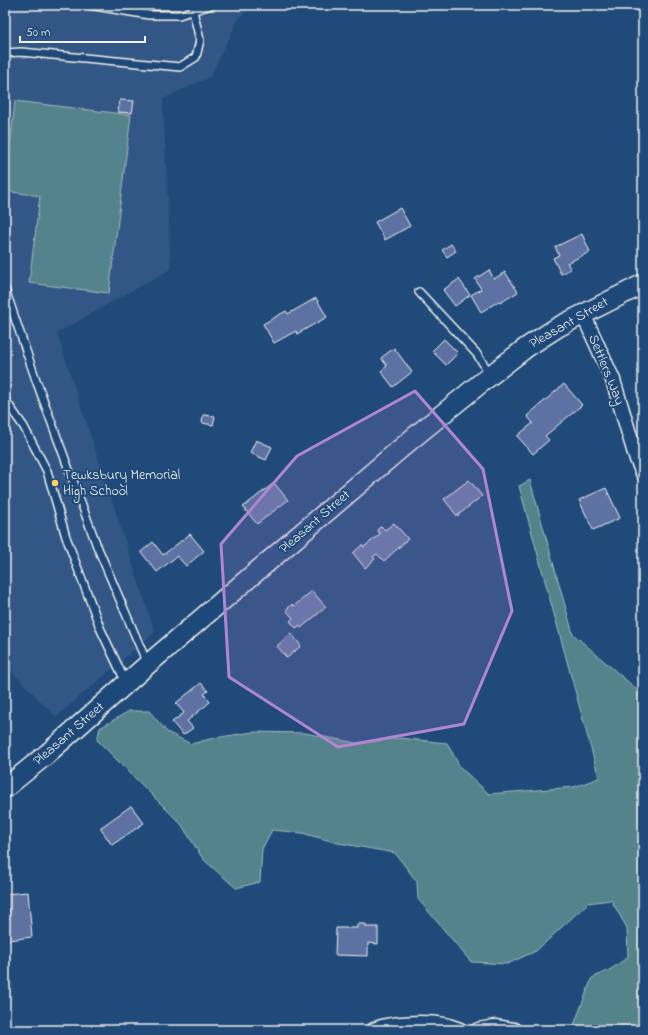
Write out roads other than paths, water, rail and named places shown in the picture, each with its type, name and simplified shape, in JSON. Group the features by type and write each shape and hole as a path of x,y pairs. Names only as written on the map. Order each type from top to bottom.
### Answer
{"main road":[{"name":"Pleasant Street","path":"5,788 413,438 527,347 558,327 643,284"}],"street":[{"name":"Settlers Way","path":"583,314 613,380 636,457 643,473"},
{"path":"374,1030 378,1028 405,1024 425,1023 445,1025 460,1030"},
{"path":"478,1030 495,1027 514,1030"}],"lane":[{"path":"89,5 149,15 179,15 211,5"},
{"path":"5,53 29,53 180,67 196,57 200,40 193,11"},
{"path":"5,288 36,380 97,546 148,665"},
{"path":"420,292 476,353 491,376"},
{"path":"5,400 24,427 47,470 66,537 101,630 126,684"}],"place":[{"name":"Tewksbury Memorial High School","path":"55,483"}]}
